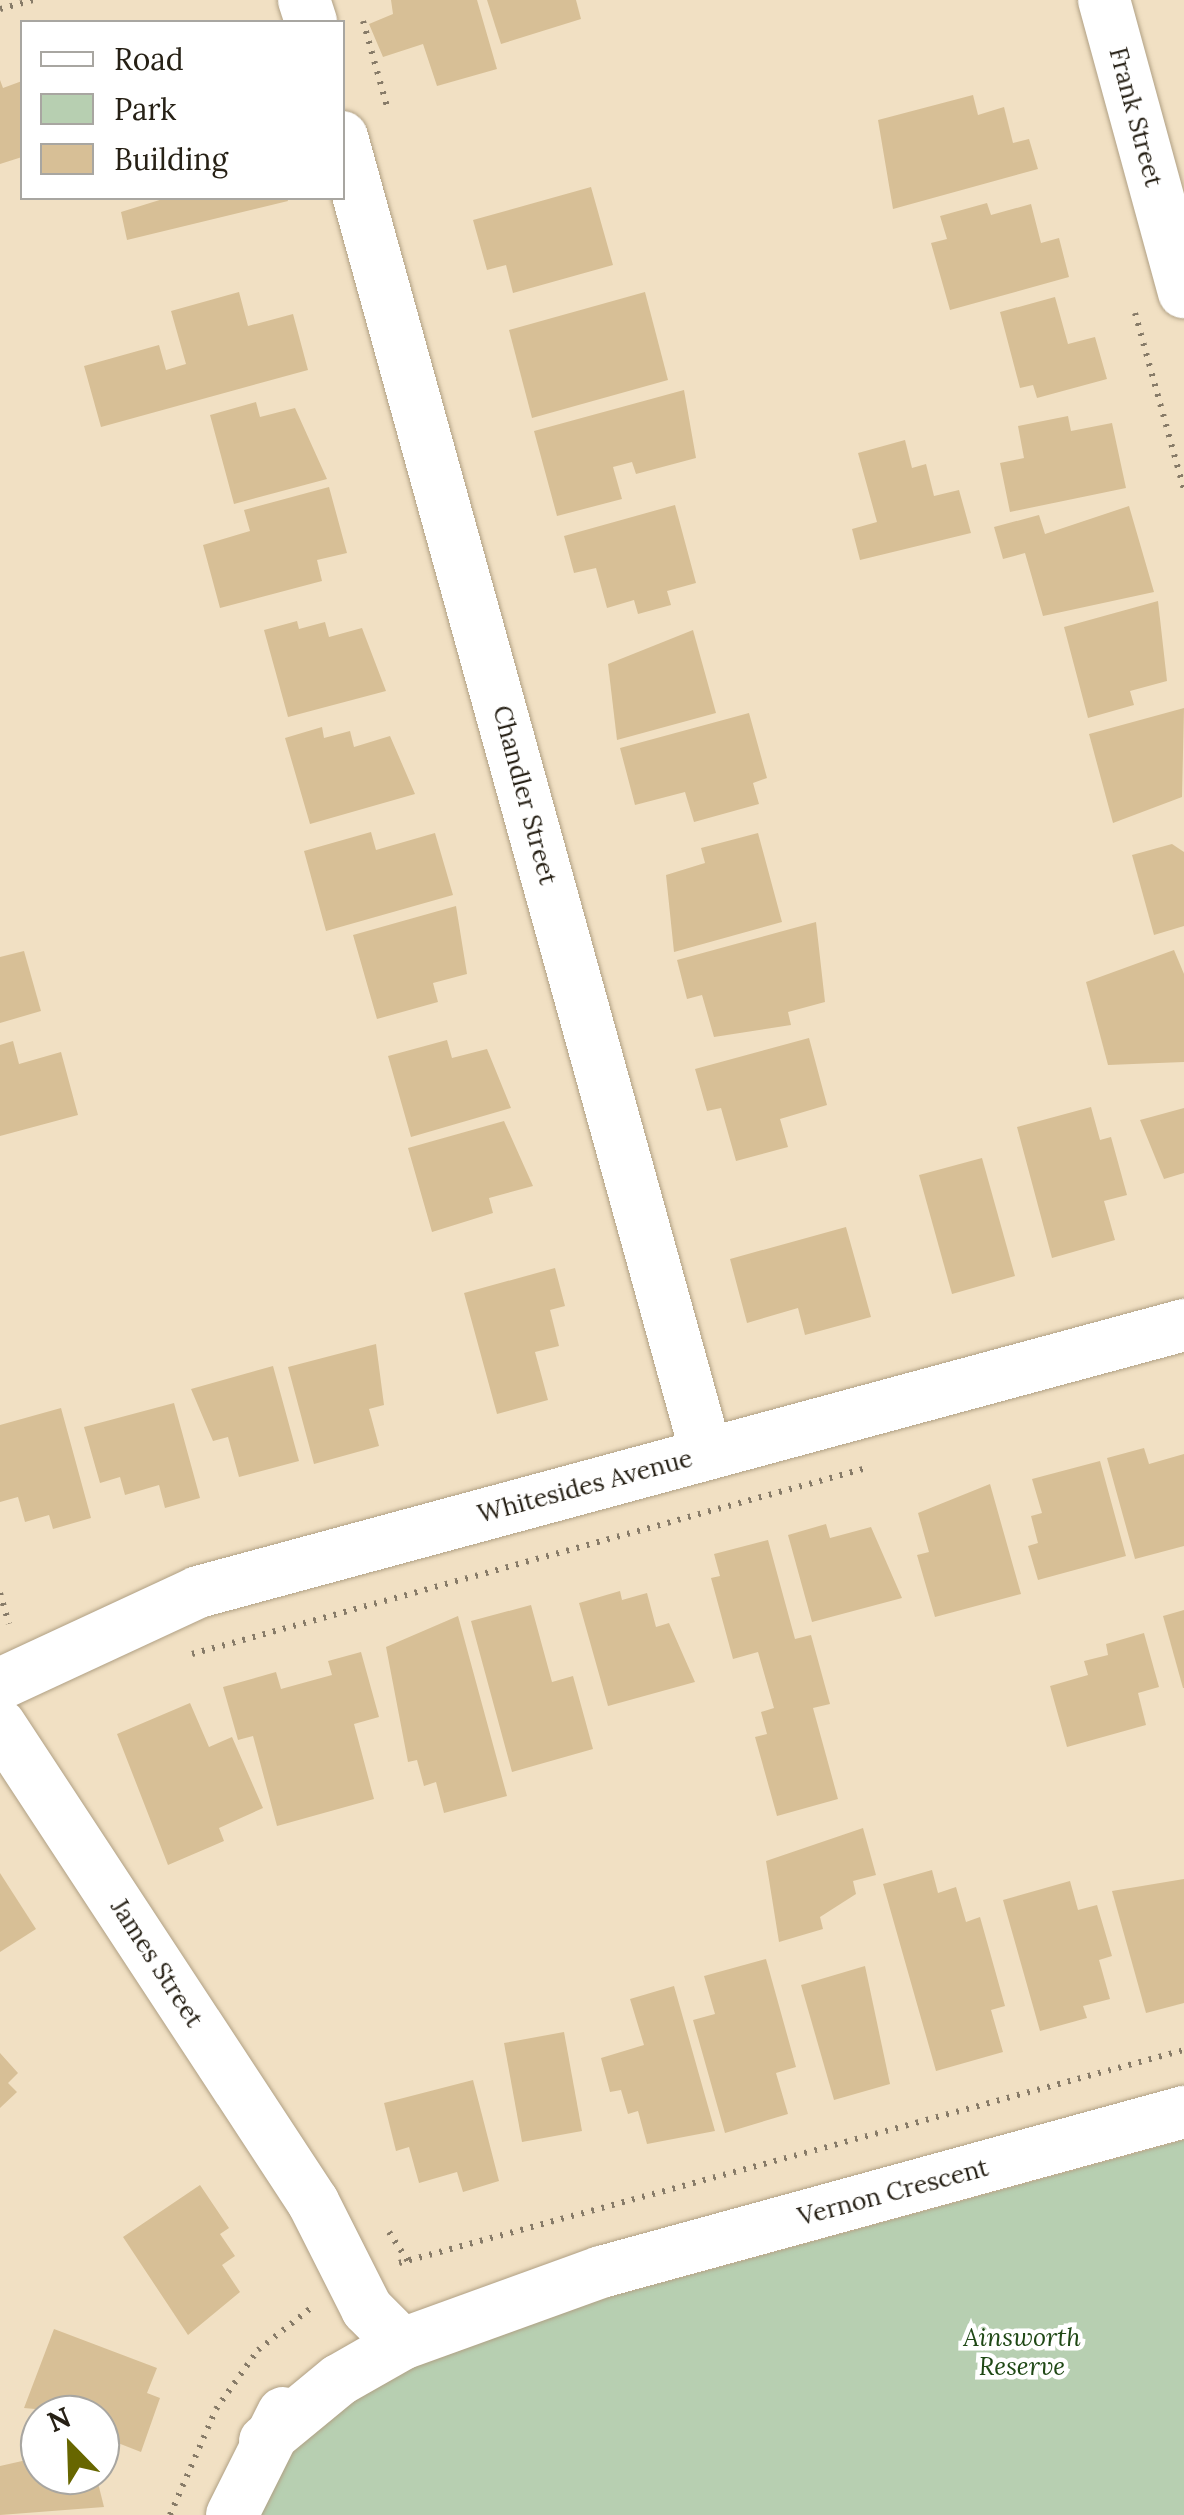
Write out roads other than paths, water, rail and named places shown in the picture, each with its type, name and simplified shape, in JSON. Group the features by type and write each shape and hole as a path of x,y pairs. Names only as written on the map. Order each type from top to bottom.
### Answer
{"street":[{"name":"Frank Street","path":"1104,0 1184,292"},
{"name":"Chandler Street","path":"345,149 706,1452"},
{"name":"Whitesides Avenue","path":"0,1684 198,1592 1184,1324"},
{"name":"James Street","path":"0,1724 313,2202 351,2284 394,2329"},
{"name":"Vernon Crescent","path":"232,2515 265,2441 394,2329 1184,2112"}],"park label":[{"name":"Ainsworth Reserve","path":"1022,2352"}]}
